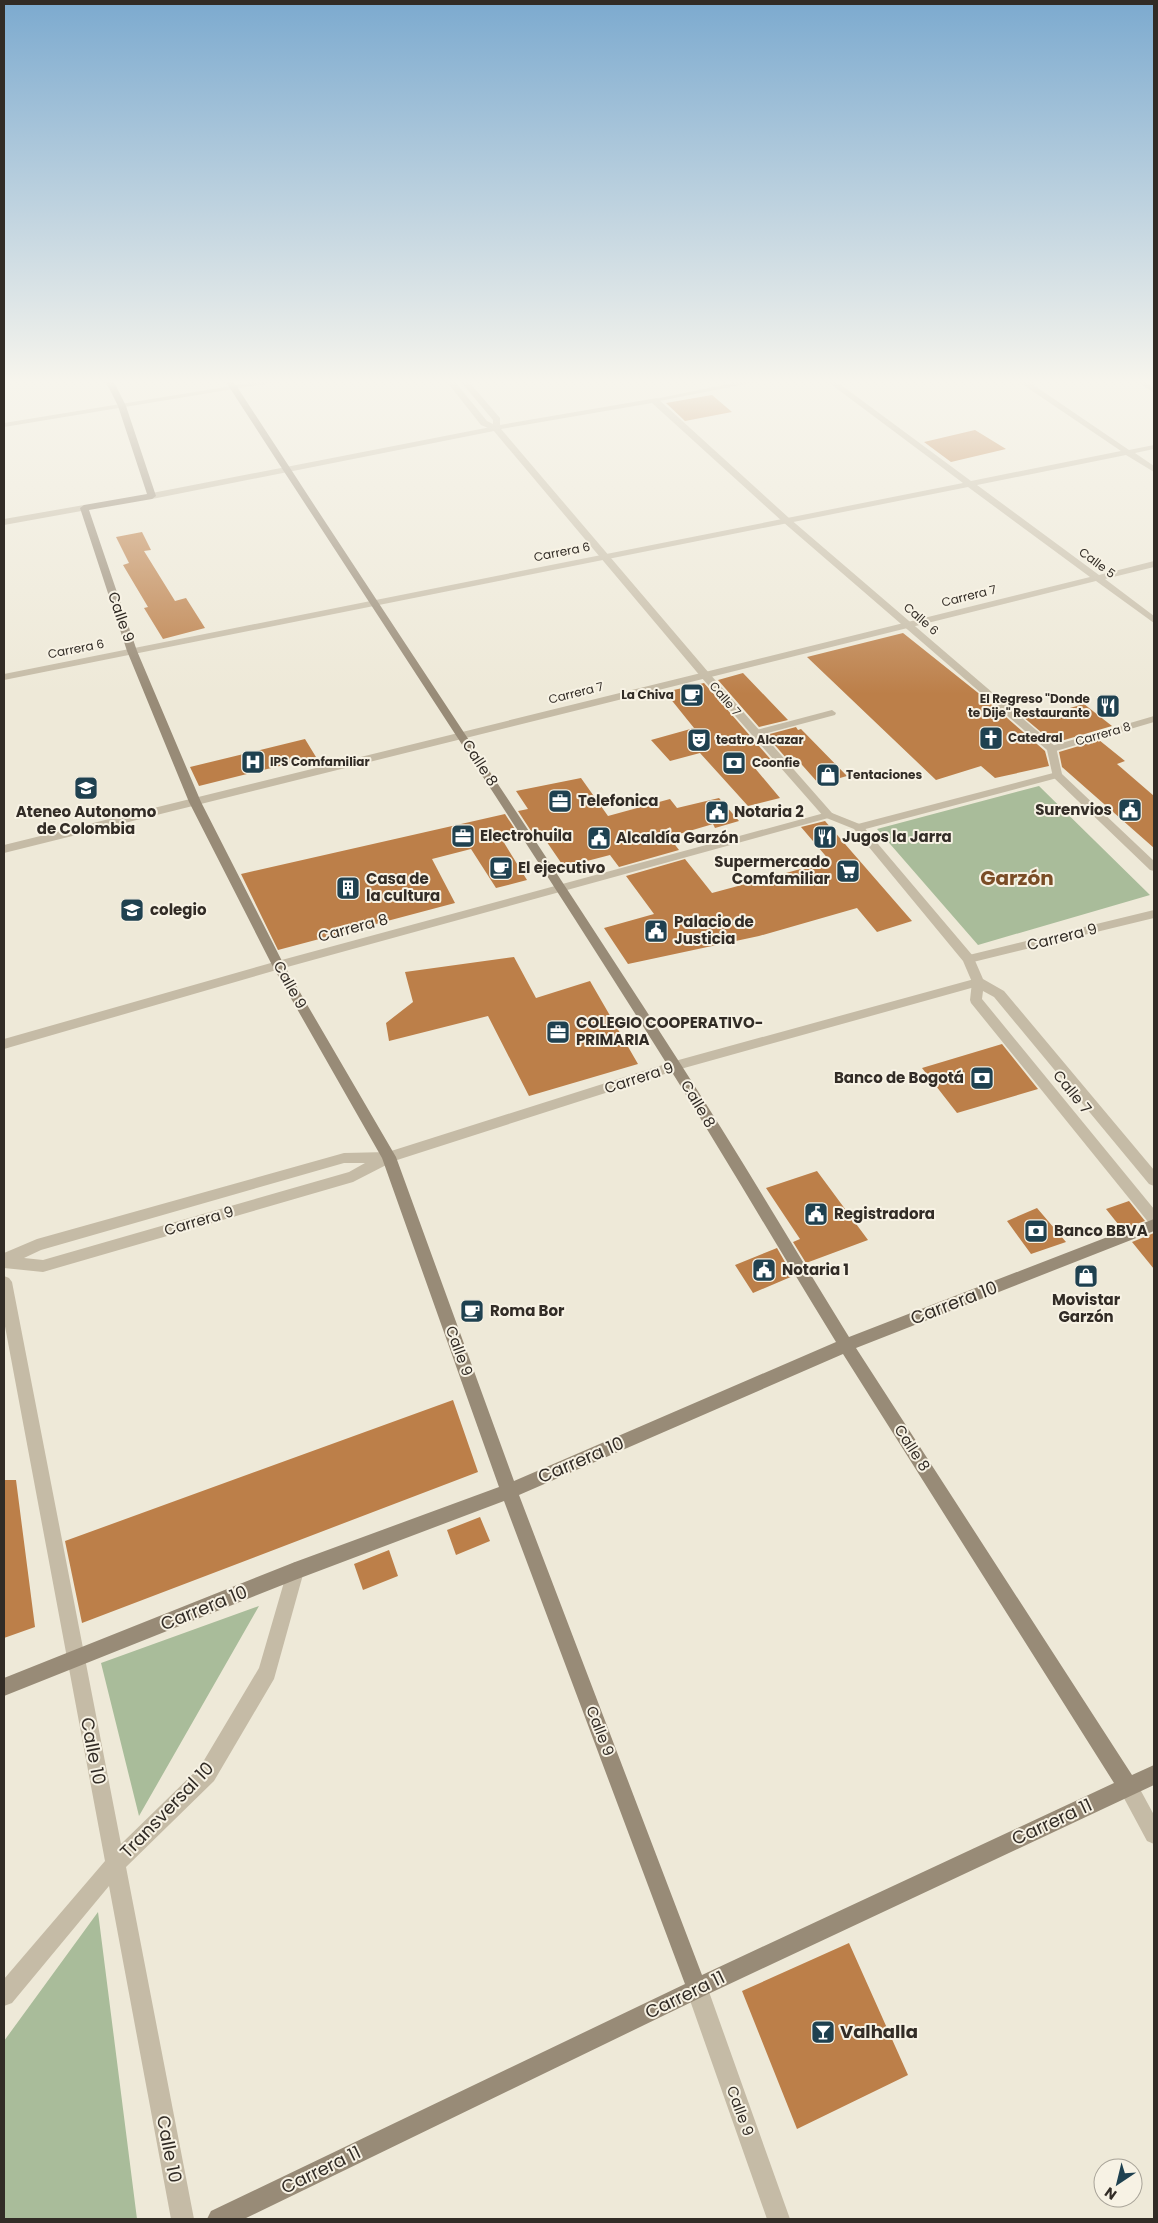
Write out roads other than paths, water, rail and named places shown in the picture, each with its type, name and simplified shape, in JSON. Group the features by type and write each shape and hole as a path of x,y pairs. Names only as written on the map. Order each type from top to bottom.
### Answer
{"main road":[{"path":"84,508 152,496 149,486"},
{"name":"Calle 8","path":"296,486 462,736 675,1066 846,1345 1128,1787"},
{"name":"Calle 9","path":"84,508 132,651 195,802 278,965 389,1157 509,1491 697,1989"},
{"name":"Carrera 10","path":"4,1687 295,1571 509,1491 846,1345 1154,1225"},
{"name":"Carrera 11","path":"219,2219 697,1989 1154,1775"}],"street":[{"path":"152,496 207,486"},
{"name":"Calle 7","path":"544,486 705,675 828,815 858,828 970,959 978,982 976,1000 1154,1219"},
{"name":"Calle 6","path":"748,486 1052,750"},
{"name":"Carrera 6","path":"4,677 961,486"},
{"name":"Calle 5","path":"972,486 1154,620"},
{"path":"4,522 84,508"},
{"name":"Carrera 7","path":"4,849 1154,564"},
{"name":"Carrera 8","path":"1052,750 1154,719"},
{"path":"1052,750 1057,775 1154,867"},
{"path":"858,828 1057,775"},
{"name":"Carrera 8","path":"4,1044 278,965 828,815"},
{"name":"Carrera 9","path":"970,959 1154,914"},
{"name":"Calle 7","path":"978,982 999,994 1154,1180"},
{"name":"Carrera 9","path":"4,1261 44,1266 125,1243 354,1176 389,1157 675,1066 978,982"},
{"name":"Carrera 9","path":"4,1261 38,1245 344,1158 389,1157"},
{"path":"238,1188 244,1208"},
{"path":"123,1221 125,1243"},
{"name":"Calle 10","path":"4,1282 183,2219"},
{"name":"Transversal 10","path":"4,1995 115,1864 207,1774 267,1672 295,1571"},
{"name":"Calle 8","path":"1128,1787 1154,1834"},
{"name":"Calle 9","path":"697,1989 779,2219"}],"lane":[{"path":"756,733 832,713"}],"place":[{"name":"La Chiva","path":"692,695"},
{"name":"El Regreso \"Donde te Dije\" Restaurante","path":"1108,706"},
{"name":"Catedral","path":"991,738"},
{"name":"teatro Alcazar","path":"699,740"},
{"name":"IPS Comfamiliar","path":"253,762"},
{"name":"Coonfie","path":"734,763"},
{"name":"Tentaciones","path":"828,775"},
{"name":"Ateneo Autonomo de Colombia","path":"86,788"},
{"name":"Telefonica","path":"560,801"},
{"name":"Surenvios","path":"1130,810"},
{"name":"Notaria 2","path":"717,812"},
{"name":"Electrohuila","path":"463,836"},
{"name":"Jugos la Jarra","path":"825,837"},
{"name":"Alcaldía Garzón","path":"599,838"},
{"name":"El ejecutivo","path":"501,868"},
{"name":"Supermercado Comfamiliar","path":"848,871"},
{"name":"Casa de la cultura","path":"348,888"},
{"name":"colegio","path":"132,910"},
{"name":"Palacio de Justicia","path":"656,931"},
{"name":"COLEGIO COOPERATIVO- PRIMARIA","path":"558,1032"},
{"name":"Banco de Bogotá","path":"982,1078"},
{"name":"Registradora","path":"816,1214"},
{"name":"Banco BBVA","path":"1036,1231"},
{"name":"Notaria 1","path":"764,1270"},
{"name":"Movistar Garzón","path":"1086,1276"},
{"name":"Roma Bor","path":"472,1311"},
{"name":"Valhalla","path":"823,2032"}],"district":[{"name":"Garzón","path":"1017,878"}]}
